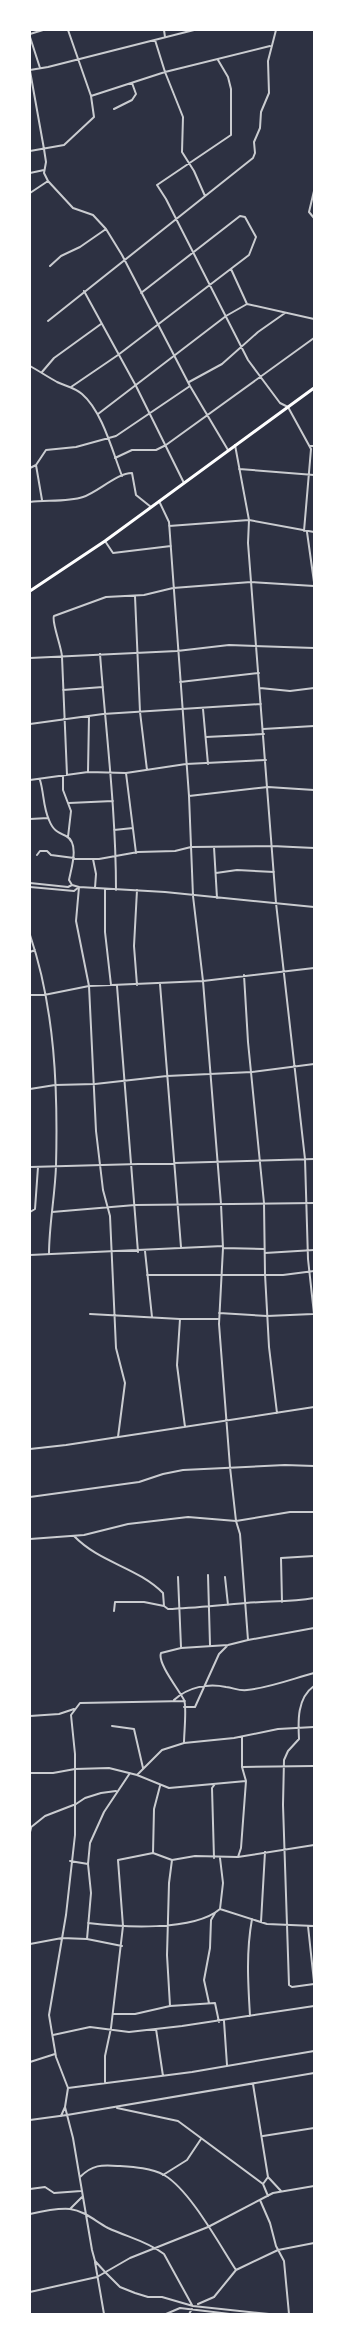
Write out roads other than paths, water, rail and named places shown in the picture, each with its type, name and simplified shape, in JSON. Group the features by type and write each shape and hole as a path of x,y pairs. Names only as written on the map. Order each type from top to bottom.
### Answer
{"main road":[{"path":"30,591 105,541 314,388"}],"street":[{"path":"30,34 43,30"},
{"path":"30,151 64,145 91,120 94,113 91,96 68,30"},
{"path":"164,30 165,37"},
{"path":"194,30 30,70 32,93 46,162 44,170 48,181 73,208 93,215 106,229 124,260 140,293 158,323 190,386 228,451"},
{"path":"48,321 255,156 255,139 260,130 261,112 269,93 267,72 270,46 276,30"},
{"path":"30,37 41,68"},
{"path":"155,40 165,72 183,117 181,149 205,196"},
{"path":"91,96 165,72 270,46"},
{"path":"218,60 228,77 231,89 231,135 157,185 177,219 192,252 242,345 248,360 258,376 280,403 288,407 310,446 305,532 314,582"},
{"path":"114,109 134,98 136,94 132,83"},
{"path":"30,173 44,170"},
{"path":"30,192 48,181"},
{"path":"314,191 309,212 314,218"},
{"path":"71,387 118,355 249,255 257,240 242,215 140,293"},
{"path":"50,266 61,256 80,247 106,229"},
{"path":"231,268 247,304"},
{"path":"84,291 136,386 184,483"},
{"path":"98,414 226,316 247,304 314,319"},
{"path":"188,382 222,364 242,345 285,313"},
{"path":"42,372 54,358 101,324"},
{"path":"115,458 132,450 156,450 166,445 258,376 314,338"},
{"path":"30,366 57,382 71,387 82,394 98,414 100,423 106,430 107,439 122,476"},
{"path":"30,468 36,465 46,450 76,446 116,436 190,386"},
{"path":"219,1313 267,1316 314,1314 309,1272 308,1203 305,1159 276,903 262,704 251,582 249,520 235,445"},
{"path":"36,465 42,500"},
{"path":"240,469 314,475"},
{"path":"30,502 82,498 96,492 122,476 132,473 136,495 151,507"},
{"path":"159,501 169,526 177,651 189,796 193,896 203,981 221,1204 223,1247 219,1318 228,1420 230,1467 236,1521 240,1534 248,1640"},
{"path":"169,526 249,520 305,532 314,532"},
{"path":"105,541 113,553 170,546"},
{"path":"67,775 66,720 62,657 60,640 53,620 54,616 98,599 135,596 173,588 251,582 314,586"},
{"path":"135,596 140,712 147,770"},
{"path":"30,658 177,651 217,646 314,648"},
{"path":"100,654 116,855 116,890"},
{"path":"180,682 259,673"},
{"path":"63,690 103,687"},
{"path":"260,688 290,691 314,688"},
{"path":"30,724 104,714 176,709 183,711 262,704"},
{"path":"204,709 208,764"},
{"path":"88,772 89,716"},
{"path":"263,729 314,726"},
{"path":"206,737 264,734"},
{"path":"30,780 40,780 88,772 126,773 186,764 266,760"},
{"path":"126,773 136,853"},
{"path":"62,776 64,790 71,810 68,837"},
{"path":"40,780 48,818 56,831 68,837 72,842 74,858 69,880 72,885"},
{"path":"189,796 268,787 314,790"},
{"path":"69,803 112,800"},
{"path":"30,819 48,818"},
{"path":"114,830 133,828"},
{"path":"37,855 40,851 47,851 51,855 93,859 136,853 175,851 191,847 272,846 314,848"},
{"path":"214,847 217,898"},
{"path":"93,859 96,874 95,888"},
{"path":"216,872 242,870 274,872"},
{"path":"30,883 68,887 72,885 105,890 137,890 314,906"},
{"path":"30,887 74,891 79,887"},
{"path":"79,887 76,920 89,986 95,1084 96,1131 100,1165 107,1207 110,1216 117,1355 125,1383 118,1437"},
{"path":"105,890 106,932 112,985"},
{"path":"137,890 134,946 137,985"},
{"path":"30,935 35,950 52,1027 55,1085 56,1165 49,1254"},
{"path":"30,952 35,950"},
{"path":"30,995 44,995 89,986 117,986 203,981 314,968"},
{"path":"244,975 261,1159 264,1204 264,1252 267,1316 277,1412"},
{"path":"160,984 168,1076 173,1162 179,1205 181,1247"},
{"path":"117,986 138,1252"},
{"path":"30,1089 55,1085 95,1084 168,1076 252,1072 294,1065 314,1064"},
{"path":"30,1167 261,1159 314,1159"},
{"path":"30,1212 35,1209 38,1167"},
{"path":"52,1212 135,1205 314,1203"},
{"path":"30,1255 138,1252 181,1247 264,1249"},
{"path":"264,1252 314,1250"},
{"path":"145,1251 152,1317"},
{"path":"147,1275 289,1275 314,1271"},
{"path":"90,1314 115,1314 180,1319 219,1318"},
{"path":"180,1319 178,1370 185,1427"},
{"path":"30,1449 314,1407"},
{"path":"30,1497 138,1482 175,1471 230,1467 314,1466"},
{"path":"30,1539 74,1536 128,1524 188,1516 236,1521 290,1512 314,1512"},
{"path":"74,1536 93,1553 122,1566 155,1585 163,1593 164,1606"},
{"path":"282,1602 281,1558 314,1556"},
{"path":"208,1575 210,1645"},
{"path":"178,1577 181,1648"},
{"path":"225,1577 228,1605"},
{"path":"114,1611 115,1602 144,1602 164,1606 168,1609 180,1609 209,1608 246,1603 282,1602 314,1598"},
{"path":"184,1743 185,1701 171,1680 160,1655 181,1648 228,1645 314,1628"},
{"path":"184,1707 195,1707 206,1685 218,1654 228,1645"},
{"path":"174,1701 181,1694 206,1685 228,1687 233,1690 248,1690 314,1673"},
{"path":"308,1926 314,1983 292,1987 289,1985 289,1932 286,1925 286,1849 283,1805 284,1767 286,1754 299,1739 298,1712 306,1694 314,1686"},
{"path":"61,2116 65,2107 68,2088 55,2054 49,2009 62,1938 70,1861 75,1835 75,1769 71,1715 80,1703 87,1702 185,1701"},
{"path":"30,1716 59,1714 74,1709"},
{"path":"112,1726 134,1728 142,1768"},
{"path":"136,1775 162,1750 184,1743 242,1737 278,1729 314,1727"},
{"path":"238,1857 241,1848 246,1781 242,1767 242,1737"},
{"path":"242,1767 314,1766"},
{"path":"30,1773 53,1773 75,1769 109,1768 130,1773 160,1786 169,1788 246,1781"},
{"path":"87,1939 91,1893 88,1864 93,1833 116,1791 130,1773"},
{"path":"214,1858 212,1788 215,1784"},
{"path":"154,1853 154,1809 160,1786"},
{"path":"30,1832 30,1828 45,1816 76,1804 95,1794 116,1791"},
{"path":"105,2082 105,2056 111,2028 122,1946 123,1926 118,1860 154,1853 172,1860 195,1856 214,1858 238,1857 314,1846"},
{"path":"261,1922 265,1852"},
{"path":"209,2003 204,1980 210,1948 211,1920 220,1909 223,1883 220,1858"},
{"path":"170,2006 167,1972 169,1883 172,1860"},
{"path":"70,1861 88,1864"},
{"path":"220,1909 261,1922 314,1926"},
{"path":"88,1923 145,1928 169,1925 216,1913"},
{"path":"207,1916 211,1920"},
{"path":"250,2016 247,1970 248,1940 252,1919"},
{"path":"30,1944 62,1938 87,1939 122,1946"},
{"path":"113,2014 135,2014 170,2006 209,2003 216,2004 219,2022"},
{"path":"52,2035 83,2027 111,2028 129,2032 219,2022 314,2006"},
{"path":"224,2021 227,2065"},
{"path":"156,2029 163,2076"},
{"path":"68,2088 105,2082 163,2076 314,2051"},
{"path":"30,2062 55,2054"},
{"path":"30,2120 116,2107 314,2073"},
{"path":"253,2084 263,2136 268,2177 281,2191"},
{"path":"65,2107 80,2177 82,2197 104,2314"},
{"path":"116,2107 172,2119 201,2138 263,2184 268,2196"},
{"path":"263,2136 314,2128"},
{"path":"164,2175 187,2160 201,2138"},
{"path":"80,2177 89,2168 99,2165 138,2167 164,2175 186,2195 236,2270"},
{"path":"263,2184 268,2177"},
{"path":"30,2292 97,2277 130,2258 208,2227 268,2196 281,2191 314,2186"},
{"path":"30,2188 46,2187 54,2193 81,2191"},
{"path":"69,2209 82,2197"},
{"path":"260,2200 278,2250 284,2261 289,2314"},
{"path":"30,2214 69,2209 85,2214 110,2229 157,2248 164,2254 192,2307"},
{"path":"166,2314 180,2308 192,2307 214,2297 236,2270 278,2250 314,2243"},
{"path":"95,2261 120,2287 135,2293 148,2297 162,2297 192,2307 230,2314"},
{"path":"197,2305 269,2314"},
{"path":"189,2314 192,2307"}]}
